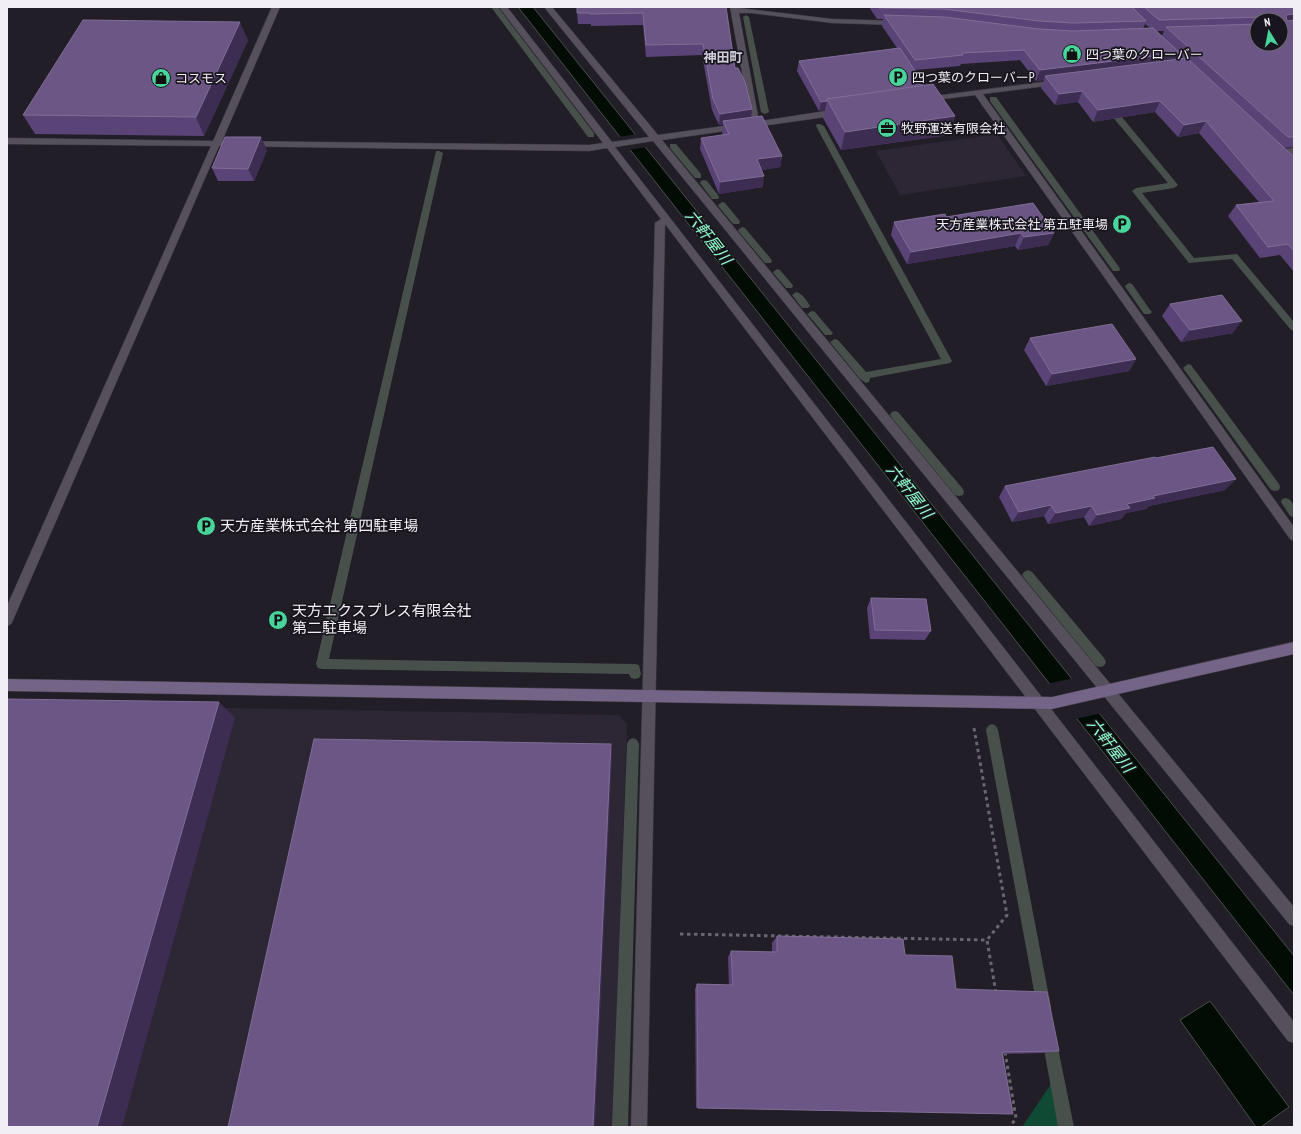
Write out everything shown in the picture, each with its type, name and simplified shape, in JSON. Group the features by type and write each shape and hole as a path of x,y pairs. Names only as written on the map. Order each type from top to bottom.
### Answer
{"street":[{"path":"7,620 276,7"},
{"path":"503,7 612,145 667,220 1044,703 1294,1035"},
{"path":"548,7 653,139 1103,692 1294,919"},
{"path":"758,124 754,116 735,9 832,21 905,23"},
{"path":"922,100 1069,80"},
{"path":"977,92 1294,536"},
{"path":"7,141 589,148 844,111"},
{"path":"1289,163 1277,151 1294,151"},
{"path":"639,1127 660,223 667,220"},
{"path":"7,685 1044,703 1103,692 1294,648"}],"path":[{"path":"970,702 1007,915 987,940 996,994"},
{"path":"680,934 987,940"},
{"path":"1005,1048 1016,1118 1010,1127"}],"shaded area":[{"path":"997,134 1026,176 900,195 876,151"},
{"path":"7,704 619,715 627,724 613,1127 7,1127"}],"green space":[{"path":"1051,1084 1058,1127 1022,1127"}],"water":[{"name":"六軒屋川","path":"518,7 533,7 1294,956 1294,995"},
{"path":"1210,1001 1289,1107 1261,1127 1256,1127 1180,1020"}],"pier":[{"path":"638,134 648,147 628,150 618,137"},
{"path":"1074,678 1102,713 1075,719 1047,684"}],"building":[{"path":"577,7 726,7 735,68 738,68 745,82 752,109 720,114 713,99 703,44 646,45 643,13 577,13"},
{"path":"879,7 1132,7 1146,21 1073,23 1039,21 944,9"},
{"path":"1144,7 1294,7 1294,14 1289,15 1289,12 1249,12 1249,17 1159,20"},
{"path":"884,15 944,17 1039,29 1073,31 1153,28 1180,53 1040,70 1024,50 962,53 963,55 915,60"},
{"name":"コスモス","path":"83,20 240,22 196,117 23,115"},
{"path":"1294,20 1294,137 1288,137 1166,27 1249,24 1249,52 1289,52 1289,21"},
{"path":"900,48 925,86 827,99 827,101 821,102 799,61"},
{"path":"1187,58 1294,157 1294,251 1288,244 1268,247 1236,205 1274,201 1206,121 1184,125 1160,101 1098,110 1082,91 1059,94 1045,76"},
{"path":"933,84 955,116 845,132 827,99"},
{"path":"762,116 782,156 757,159 764,176 720,182 701,138 729,134 723,121"},
{"path":"225,137 261,137 248,169 212,168"},
{"path":"1033,203 1054,233 1024,237 1021,233 911,252 894,222 945,214 946,217"},
{"path":"1222,295 1242,321 1190,330 1170,304"},
{"path":"1112,324 1136,359 1052,374 1030,338"},
{"path":"1213,447 1236,479 1153,496 1155,498 1127,504 1130,508 1097,515 1092,506 1056,513 1051,505 1019,512 1005,486 1155,457"},
{"path":"871,598 926,599 931,631 875,630"},
{"path":"7,699 219,702 97,1127 7,1127"},
{"path":"314,739 611,744 593,1127 228,1127"},
{"path":"777,936 903,939 905,955 952,956 956,989 1047,992 1059,1051 1002,1052 1013,1114 698,1108 697,984 733,985 731,951 777,952"}],"waterway":[{"path":"494,7 591,135"},
{"path":"746,17 765,112"},
{"path":"993,99 1116,269"},
{"path":"1109,107 1174,185 1136,191 1192,261 1234,256 1294,328"},
{"path":"820,126 947,361 863,376"},
{"path":"673,146 698,176"},
{"path":"439,153 322,664 635,669 635,674"},
{"path":"704,183 715,197"},
{"path":"722,205 736,222"},
{"path":"742,230 768,261"},
{"path":"777,272 789,286"},
{"path":"1129,286 1147,312"},
{"path":"796,295 805,306"},
{"path":"812,314 828,333"},
{"path":"835,342 863,376"},
{"path":"1188,368 1275,487"},
{"path":"863,376 866,379"},
{"path":"895,415 959,492"},
{"path":"1286,502 1294,513"},
{"path":"1028,575 1100,662"},
{"path":"992,730 1044,1007"},
{"path":"620,1127 633,744"},
{"path":"1049,1038 1066,1127"}],"place":[{"name":"四つ葉のクローバー","path":"1072,54"},
{"name":"四つ葉のクローバーP","path":"898,77"},
{"name":"コスモス","path":"161,78"},
{"name":"牧野運送有限会社","path":"887,128"},
{"name":"天方産業株式会社 第五駐車場","path":"1122,224"},
{"name":"天方産業株式会社 第四駐車場","path":"206,526"},
{"name":"天方エクスプレス有限会社 第二駐車場","path":"278,620"}],"district":[{"name":"神田町","path":"723,57"}]}
